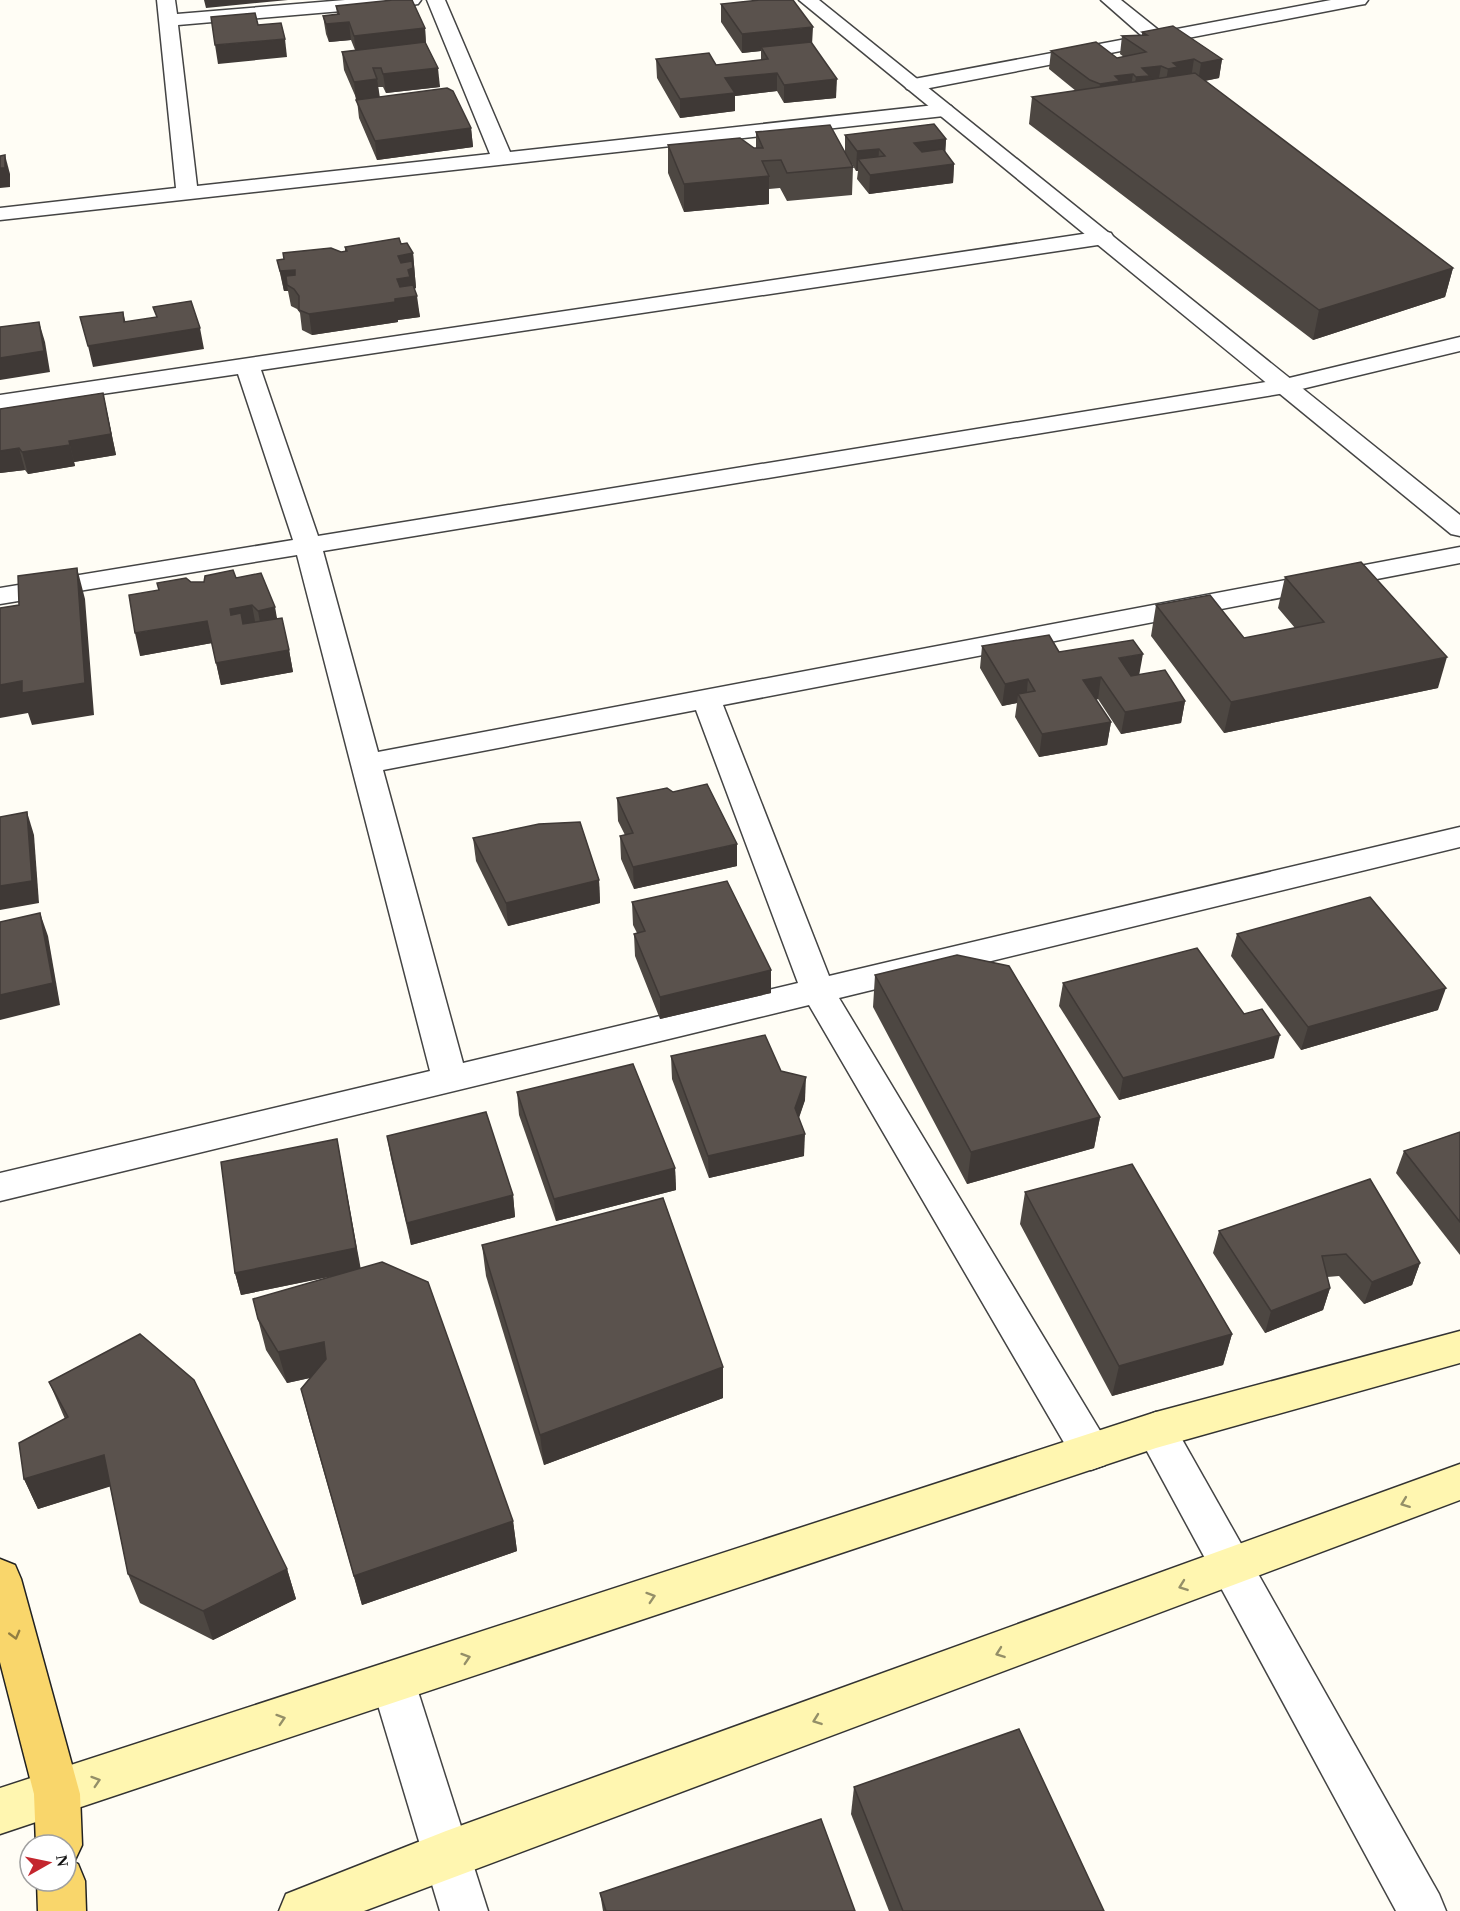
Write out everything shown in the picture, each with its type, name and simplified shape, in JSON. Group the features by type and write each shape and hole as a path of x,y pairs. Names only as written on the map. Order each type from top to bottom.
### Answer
{"main road":[{"path":"0,1811 1156,1430 1460,1347"},
{"path":"303,1911 446,1855 1232,1568 1460,1482"},
{"path":"0,1579 57,1794 59,1833"},
{"path":"61,1893 62,1911"}],"street":[{"path":"166,0 187,192"},
{"path":"167,20 412,0"},
{"path":"436,0 502,158"},
{"path":"808,0 1460,528"},
{"path":"1110,0 1159,40"},
{"path":"914,85 1359,0"},
{"path":"0,214 944,110"},
{"path":"0,402 1103,238"},
{"path":"0,596 1285,386 1460,344"},
{"path":"247,365 308,545 450,1079"},
{"path":"366,764 1460,555"},
{"path":"707,700 818,991 1091,1452"},
{"path":"0,1187 1460,837"},
{"path":"1156,1430 1422,1911"},
{"path":"393,1682 464,1911"}],"building":[{"path":"412,0 425,28 354,36 349,22 326,24 323,16 339,14 336,6"},
{"path":"760,0 793,0 813,27 742,34 721,4"},
{"path":"255,13 258,25 281,23 285,39 215,45 211,17"},
{"path":"1173,26 1222,59 1201,63 1194,59 1173,63 1178,67 1168,69 1161,66 1142,68 1150,76 1136,77 1133,74 1115,76 1120,81 1100,84 1090,80 1051,51 1096,42 1117,58 1146,52 1122,36 1147,35 1142,32"},
{"path":"425,42 438,68 383,74 381,68 373,68 377,79 354,82 342,52"},
{"path":"811,42 837,79 784,85 777,73 725,78 735,93 680,99 656,59 709,53 716,65 768,59 761,47"},
{"path":"1195,73 1453,268 1319,310 1032,97"},
{"path":"447,88 453,91 471,128 375,141 356,100"},
{"path":"934,124 946,139 914,143 922,152 943,149 954,164 870,175 858,159 885,156 879,149 857,151 845,135"},
{"path":"830,125 853,167 787,173 781,160 762,161 769,176 684,184 668,145 740,138 754,148 763,148 756,132"},
{"path":"5,155 5,168 0,168 0,156"},
{"path":"399,238 401,244 407,243 413,253 398,256 401,263 412,261 413,268 408,270 410,277 397,279 400,287 413,285 417,296 395,299 395,302 309,314 299,310 299,296 287,285 286,276 295,275 295,270 280,271 277,260 284,259 283,253 331,248 341,252 347,251 345,247"},
{"path":"191,301 200,328 88,346 80,317 123,312 124,322 157,317 153,307"},
{"path":"39,322 44,351 0,358 0,327"},
{"path":"103,393 111,434 69,441 70,445 22,452 19,448 0,451 0,409"},
{"path":"1361,562 1447,657 1231,702 1156,605 1210,595 1244,638 1324,622 1285,577"},
{"path":"77,568 85,683 22,693 22,681 0,685 0,608 19,605 18,576"},
{"path":"233,570 236,578 261,573 275,607 258,611 252,605 230,609 231,615 241,613 243,624 282,618 289,650 216,663 207,621 135,633 129,595 159,590 157,583 186,578 191,582 204,582 205,576"},
{"path":"1049,635 1059,652 1133,640 1143,654 1119,658 1131,676 1165,670 1185,701 1125,712 1101,677 1083,680 1111,722 1042,734 1018,694 1035,691 1028,679 1005,684 982,646"},
{"path":"707,784 737,844 633,867 620,836 633,833 617,798 667,788 673,792"},
{"path":"27,812 32,881 0,886 0,817"},
{"path":"580,822 599,880 506,903 473,838 539,824"},
{"path":"727,881 771,970 660,997 634,934 645,931 632,902"},
{"path":"1370,897 1446,988 1308,1027 1237,934"},
{"path":"40,913 53,983 0,995 0,922"},
{"path":"1197,948 1244,1014 1262,1009 1280,1035 1123,1078 1063,983"},
{"path":"957,955 1009,966 1100,1117 971,1152 875,975"},
{"path":"765,1035 781,1071 806,1077 795,1108 805,1134 708,1156 671,1056"},
{"path":"633,1064 675,1168 554,1199 517,1092"},
{"path":"486,1112 513,1195 407,1223 387,1136"},
{"path":"1460,1132 1460,1222 1404,1151"},
{"path":"337,1139 356,1248 235,1273 221,1162"},
{"path":"1132,1164 1232,1334 1119,1366 1025,1192"},
{"path":"1370,1179 1420,1263 1372,1282 1346,1254 1322,1256 1330,1288 1271,1311 1219,1231"},
{"path":"663,1198 723,1367 540,1435 482,1245"},
{"path":"382,1262 428,1282 513,1521 354,1576 301,1389 326,1359 324,1342 278,1352 258,1319 253,1299"},
{"path":"140,1334 194,1380 287,1569 203,1611 128,1574 104,1455 24,1479 19,1443 68,1417 49,1382"},
{"path":"1019,1729 1104,1911 903,1911 854,1787"},
{"path":"821,1819 855,1911 606,1911 600,1893"}]}
